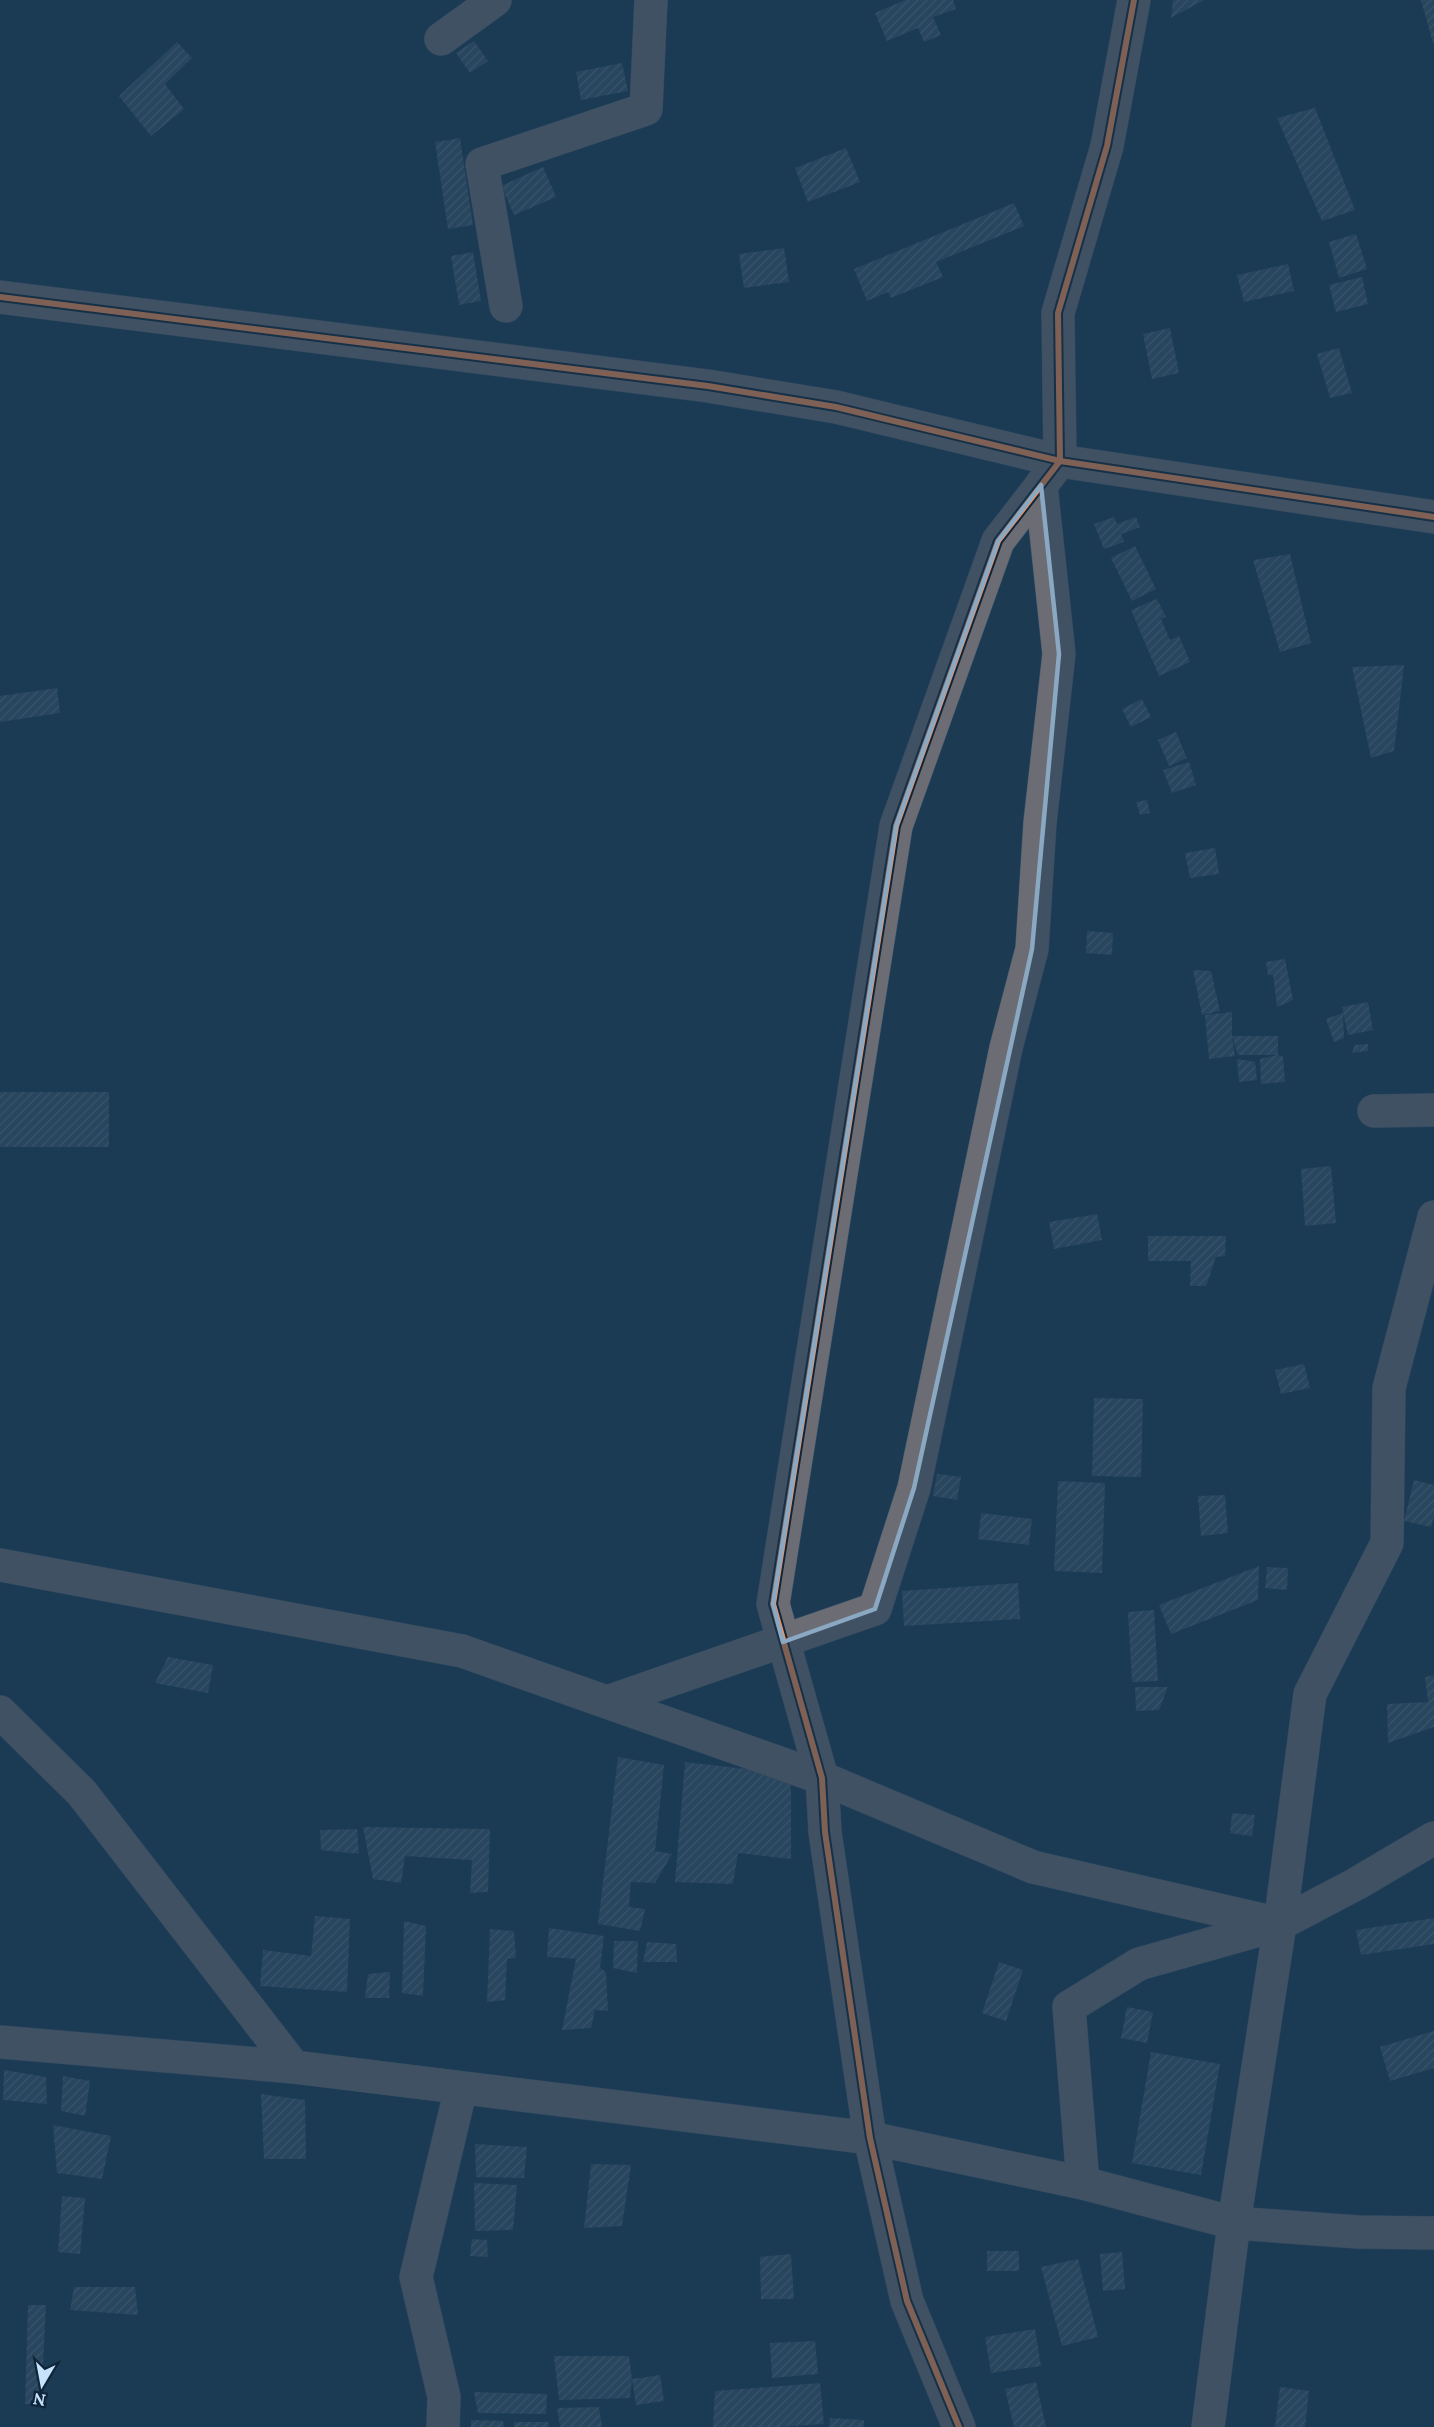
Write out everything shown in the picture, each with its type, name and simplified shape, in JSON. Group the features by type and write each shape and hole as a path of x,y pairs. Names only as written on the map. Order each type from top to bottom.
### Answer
{"street":[{"path":"441,39 495,0"},
{"path":"506,306 482,164 646,109 651,0"},
{"path":"607,1702 875,1609 914,1488 1006,1048 1032,949 1040,823 1059,654 1051,473 1058,313 1107,146 1134,0"},
{"path":"0,297 708,386 836,407 1051,473 1434,517"},
{"path":"959,2427 907,2301 870,2138 825,1832 822,1778 773,1604 896,826 998,542 1051,473"},
{"path":"1374,1111 1434,1110"},
{"path":"1208,2427 1234,2223 1280,1924 1310,1694 1387,1543 1389,1388 1434,1217"},
{"path":"0,1565 462,1651 822,1778 1032,1867 1280,1924"},
{"path":"0,1712 82,1793 294,2067"},
{"path":"1083,2183 1069,2007 1139,1964 1280,1924 1356,1884 1434,1838"},
{"path":"0,2042 294,2067 870,2138 1083,2183 1234,2223 1358,2232 1434,2233"},
{"path":"443,2427 444,2397 416,2277 461,2088"}],"highlighted area":[{"path":"1041,485 1059,654 1032,949 914,1488 875,1609 783,1642 773,1604 896,826 998,541"}],"building":[{"path":"905,0 953,0 956,9 933,17 941,35 924,42 918,28 887,41 875,13"},
{"path":"1173,0 1204,0 1171,18"},
{"path":"1421,0 1434,0 1434,43 1433,43"},
{"path":"474,41 488,61 470,73 456,53"},
{"path":"177,42 192,58 165,84 184,109 151,136 119,96"},
{"path":"622,63 628,91 581,100 576,72"},
{"path":"1315,108 1355,210 1322,221 1277,118"},
{"path":"460,138 473,225 448,229 435,142"},
{"path":"846,148 860,182 808,202 795,168"},
{"path":"543,167 556,197 514,215 501,186"},
{"path":"1014,203 1024,226 936,262 943,277 891,298 888,292 867,301 854,269"},
{"path":"1356,234 1367,269 1339,278 1329,242"},
{"path":"784,248 789,282 744,288 739,254"},
{"path":"473,252 481,301 459,305 451,256"},
{"path":"1288,264 1294,291 1244,302 1237,275"},
{"path":"1362,277 1368,304 1336,312 1329,285"},
{"path":"1170,328 1179,373 1152,379 1143,334"},
{"path":"1339,348 1352,393 1330,398 1317,354"},
{"path":"1114,517 1117,524 1136,517 1140,527 1121,534 1124,542 1104,549 1094,524"},
{"path":"1135,546 1156,589 1132,601 1111,558"},
{"path":"1290,554 1311,643 1280,652 1253,560"},
{"path":"1157,599 1166,617 1161,619 1170,640 1179,636 1190,662 1159,676 1131,610"},
{"path":"1404,665 1394,751 1371,758 1352,667"},
{"path":"57,688 60,713 0,722 0,696"},
{"path":"1142,699 1151,717 1131,727 1122,709"},
{"path":"1176,732 1187,758 1169,766 1158,740"},
{"path":"1189,762 1196,785 1172,793 1163,770"},
{"path":"1147,800 1150,813 1140,815 1136,802"},
{"path":"1215,848 1219,874 1190,878 1185,853"},
{"path":"1087,931 1113,933 1112,955 1086,953"},
{"path":"1285,959 1293,1000 1277,1007 1273,975 1268,975 1266,962"},
{"path":"1193,970 1211,971 1220,1011 1202,1015"},
{"path":"1368,1002 1373,1030 1348,1035 1342,1007"},
{"path":"1232,1012 1235,1056 1209,1059 1205,1015"},
{"path":"1343,1013 1344,1038 1334,1042 1326,1019"},
{"path":"1232,1036 1278,1036 1278,1055 1238,1055"},
{"path":"1368,1044 1368,1051 1352,1053 1355,1045"},
{"path":"1283,1056 1285,1082 1261,1084 1260,1059"},
{"path":"1237,1059 1255,1062 1257,1080 1239,1082"},
{"path":"0,1092 109,1092 109,1147 0,1147"},
{"path":"1331,1166 1336,1223 1305,1226 1301,1169"},
{"path":"1097,1214 1102,1240 1054,1249 1049,1222"},
{"path":"1148,1236 1226,1236 1225,1256 1216,1257 1206,1286 1190,1286 1191,1261 1148,1261"},
{"path":"1304,1364 1310,1388 1281,1394 1275,1370"},
{"path":"1094,1398 1143,1399 1141,1477 1092,1476"},
{"path":"937,1474 961,1477 957,1500 933,1496"},
{"path":"1414,1480 1434,1485 1434,1516 1431,1527 1404,1521"},
{"path":"1058,1481 1105,1483 1102,1573 1054,1571"},
{"path":"1225,1495 1228,1533 1201,1536 1198,1496"},
{"path":"981,1513 1032,1519 1029,1545 978,1539"},
{"path":"1259,1566 1258,1600 1171,1634 1159,1605"},
{"path":"1267,1567 1288,1568 1287,1590 1265,1588"},
{"path":"1018,1583 1020,1619 904,1626 902,1591"},
{"path":"1154,1610 1158,1681 1132,1682 1128,1612"},
{"path":"168,1657 213,1665 208,1693 155,1683"},
{"path":"1434,1675 1434,1727 1388,1743 1387,1704 1428,1702 1425,1677"},
{"path":"1135,1687 1168,1687 1159,1710 1136,1711"},
{"path":"618,1757 664,1765 655,1851 672,1854 655,1883 631,1882 629,1907 645,1909 640,1931 598,1924"},
{"path":"685,1762 791,1774 791,1859 738,1853 733,1884 675,1882"},
{"path":"1232,1813 1255,1815 1252,1836 1230,1833"},
{"path":"363,1827 490,1829 488,1892 470,1893 472,1860 405,1856 401,1883 373,1879"},
{"path":"357,1829 359,1854 321,1850 320,1830"},
{"path":"315,1916 350,1919 347,1992 260,1986 263,1950 311,1956"},
{"path":"1434,1918 1434,1944 1361,1955 1356,1930"},
{"path":"404,1921 426,1926 423,1996 402,1993"},
{"path":"549,1928 604,1936 600,1968 606,1972 608,2011 595,2010 591,2028 562,2030 576,1959 547,1957"},
{"path":"490,1929 514,1931 516,1958 507,1959 505,2000 487,2002"},
{"path":"614,1941 638,1941 637,1973 613,1968"},
{"path":"647,1942 676,1944 677,1962 643,1962"},
{"path":"999,1962 1023,1970 1006,2021 982,2013"},
{"path":"390,1972 389,1998 365,1998 368,1974"},
{"path":"1127,2007 1153,2012 1147,2043 1121,2038"},
{"path":"1434,2031 1434,2068 1390,2081 1380,2047"},
{"path":"1151,2052 1220,2064 1201,2175 1132,2163"},
{"path":"4,2070 46,2077 47,2104 3,2100"},
{"path":"63,2076 90,2081 85,2116 61,2111"},
{"path":"261,2094 305,2100 306,2159 264,2159"},
{"path":"53,2125 111,2136 102,2179 57,2173"},
{"path":"475,2144 527,2147 524,2178 476,2177"},
{"path":"591,2164 631,2165 622,2226 584,2228"},
{"path":"474,2183 517,2185 513,2230 475,2231"},
{"path":"62,2196 85,2198 80,2254 58,2252"},
{"path":"472,2239 487,2240 488,2257 470,2256"},
{"path":"987,2251 1019,2251 1019,2271 987,2271"},
{"path":"1122,2252 1125,2289 1103,2291 1100,2254"},
{"path":"791,2254 794,2299 761,2299 760,2257"},
{"path":"1078,2259 1098,2337 1062,2346 1041,2267"},
{"path":"74,2287 135,2287 138,2315 70,2310"},
{"path":"28,2305 46,2305 41,2404 25,2404"},
{"path":"1035,2329 1041,2366 991,2373 985,2337"},
{"path":"815,2341 818,2374 772,2378 770,2343"},
{"path":"554,2356 629,2356 632,2379 630,2398 559,2400"},
{"path":"660,2375 664,2401 636,2405 632,2379"},
{"path":"1036,2382 1046,2427 1014,2427 1005,2389"},
{"path":"820,2383 824,2424 713,2427 715,2391"},
{"path":"1280,2387 1309,2391 1305,2427 1275,2427"},
{"path":"474,2392 547,2394 546,2414 478,2413"},
{"path":"599,2407 602,2427 560,2427 557,2408"},
{"path":"830,2418 864,2420 864,2427 829,2427"},
{"path":"471,2420 503,2421 504,2427 471,2427"},
{"path":"514,2422 548,2422 549,2427 514,2427"}],"cycle path":[{"path":"959,2427 907,2301 870,2138 825,1832 822,1778 773,1604 896,826 998,541 1060,461 1058,313 1107,146 1134,0"},
{"path":"0,297 708,386 836,407 1060,461 1434,517"}]}
